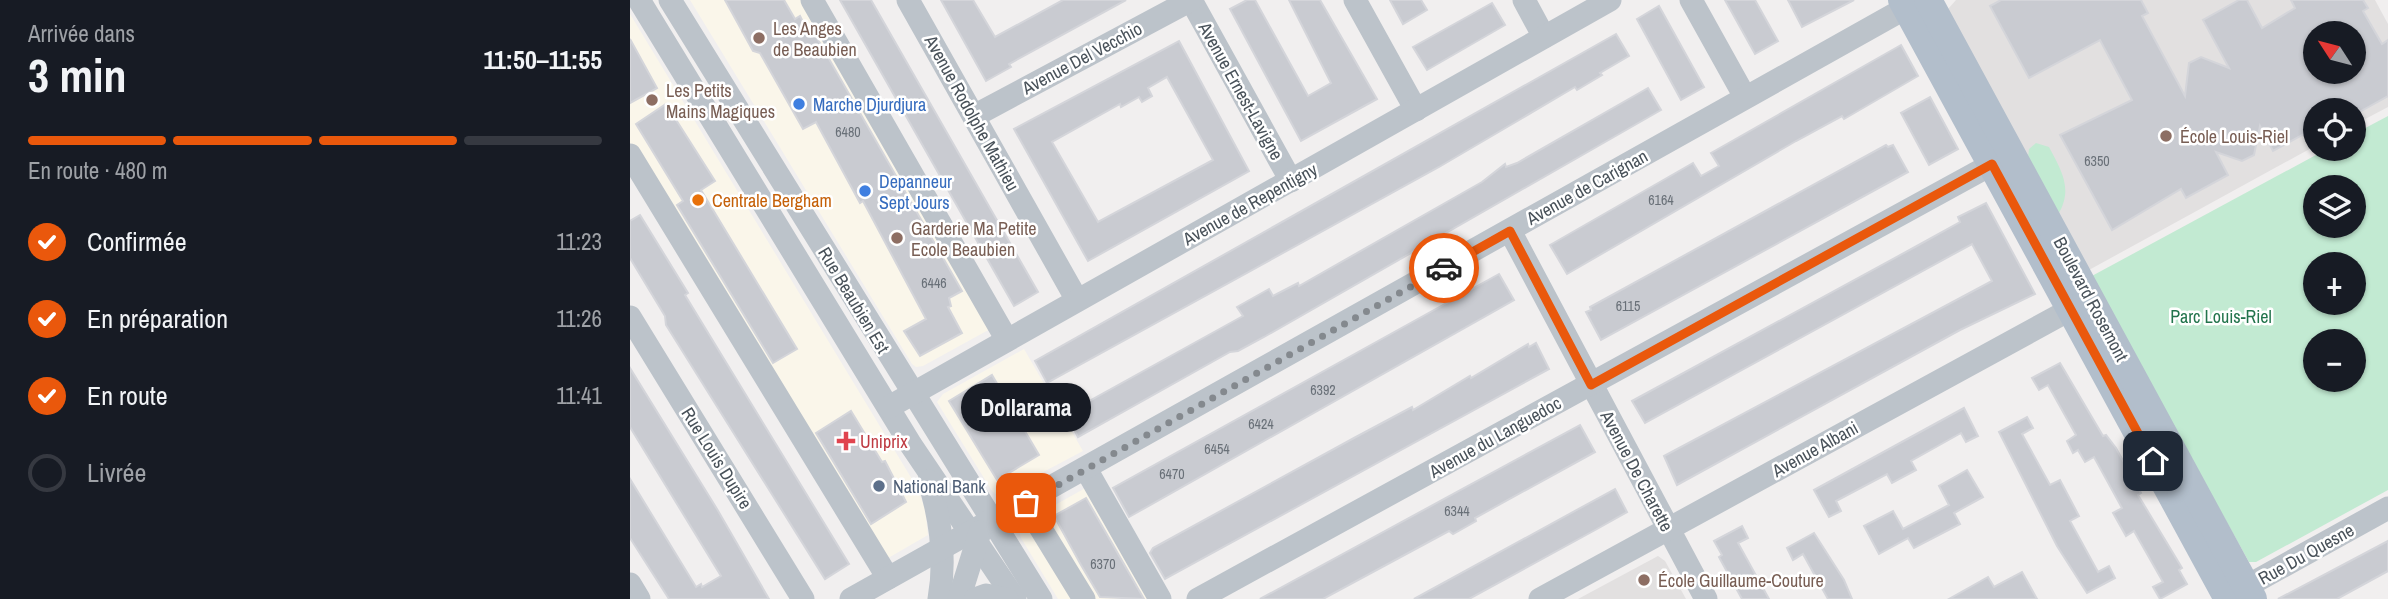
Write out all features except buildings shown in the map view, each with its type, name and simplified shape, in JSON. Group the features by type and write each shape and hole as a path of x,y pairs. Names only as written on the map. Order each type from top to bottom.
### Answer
{"main road":[{"name":"Boulevard Rosemont","path":"1914,2 2002,159 2235,596"}],"street":[{"name":"Rue Beaubien Est","path":"639,0 924,465 1041,599"},
{"name":"Rue Beaubien Est","path":"670,0 912,394 1015,599"},
{"path":"812,0 1007,340"},
{"name":"Avenue Rodolphe Mathieu","path":"908,0 1077,300"},
{"name":"Avenue Del Vecchio","path":"974,116 1191,0"},
{"name":"Avenue Ernest-Lavigne","path":"1191,0 1291,181"},
{"path":"1355,0 1416,110"},
{"path":"1524,0 1544,37"},
{"name":"Avenue de Repentigny","path":"889,407 1610,0"},
{"path":"1691,0 1745,97"},
{"name":"Avenue de Carignan","path":"851,599 1914,2"},
{"path":"630,155 888,578"},
{"path":"744,172 767,157"},
{"name":"Avenue du Languedoc","path":"1198,599 2002,159"},
{"name":"Avenue De Charette","path":"1510,231 1706,599"},
{"path":"830,311 852,297"},
{"name":"Avenue Albani","path":"1540,599 2080,304"},
{"name":"Rue Louis Dupire","path":"630,317 803,599"},
{"name":"Rue Beaubien Est","path":"924,465 936,504 942,549 939,599"},
{"path":"1086,469 1160,599"},
{"path":"1026,503 1084,599"},
{"name":"Rue Du Quesne","path":"2235,596 2388,509"},
{"path":"959,599 981,528"},
{"path":"630,584 639,599"},
{"path":"975,599 986,595 1007,599"}],"shaded area":[{"path":"690,0 804,0 992,328 923,366 916,367 912,364"},
{"name":"École Louis-Riel","path":"1956,0 2375,0 2388,24 2388,107 2366,119 2366,98 2303,98 2303,153 2089,270 1948,9"},
{"path":"630,14 918,489 925,509 928,535 883,561 630,145"},
{"path":"1024,349 1083,451 998,496 992,491 937,402 943,394"},
{"path":"1089,486 1153,599 1058,599 1021,538 1021,524"},
{"name":"École Guillaume-Couture","path":"1658,556 1665,561 1686,599 1578,599"}],"green space":[{"name":"Parc Louis-Riel","path":"2388,116 2388,490 2256,562 2249,562 2090,277 2305,161 2366,161 2366,128"},
{"path":"2036,143 2049,147 2064,179 2065,195 2059,213 2028,158 2029,149"}],"way so far":[{"path":"1026,503 1444,268"}],"place":[{"name":"Les Anges de Beaubien","path":"759,38"},
{"name":"Les Petits Mains Magiques","path":"652,100"},
{"name":"Marche Djurdjura","path":"799,104"},
{"name":"École Louis-Riel","path":"2166,136"},
{"name":"Depanneur Sept Jours","path":"865,191"},
{"name":"Centrale Bergham","path":"698,200"},
{"name":"Garderie Ma Petite Ecole Beaubien","path":"897,238"},
{"name":"Uniprix","path":"846,441"},
{"name":"National Bank","path":"879,486"},
{"name":"Dollarama","path":"1026,503"},
{"name":"École Guillaume-Couture","path":"1644,580"}],"route":[{"path":"1444,268 1510,231 1591,385 1992,164 2153,461"}]}
